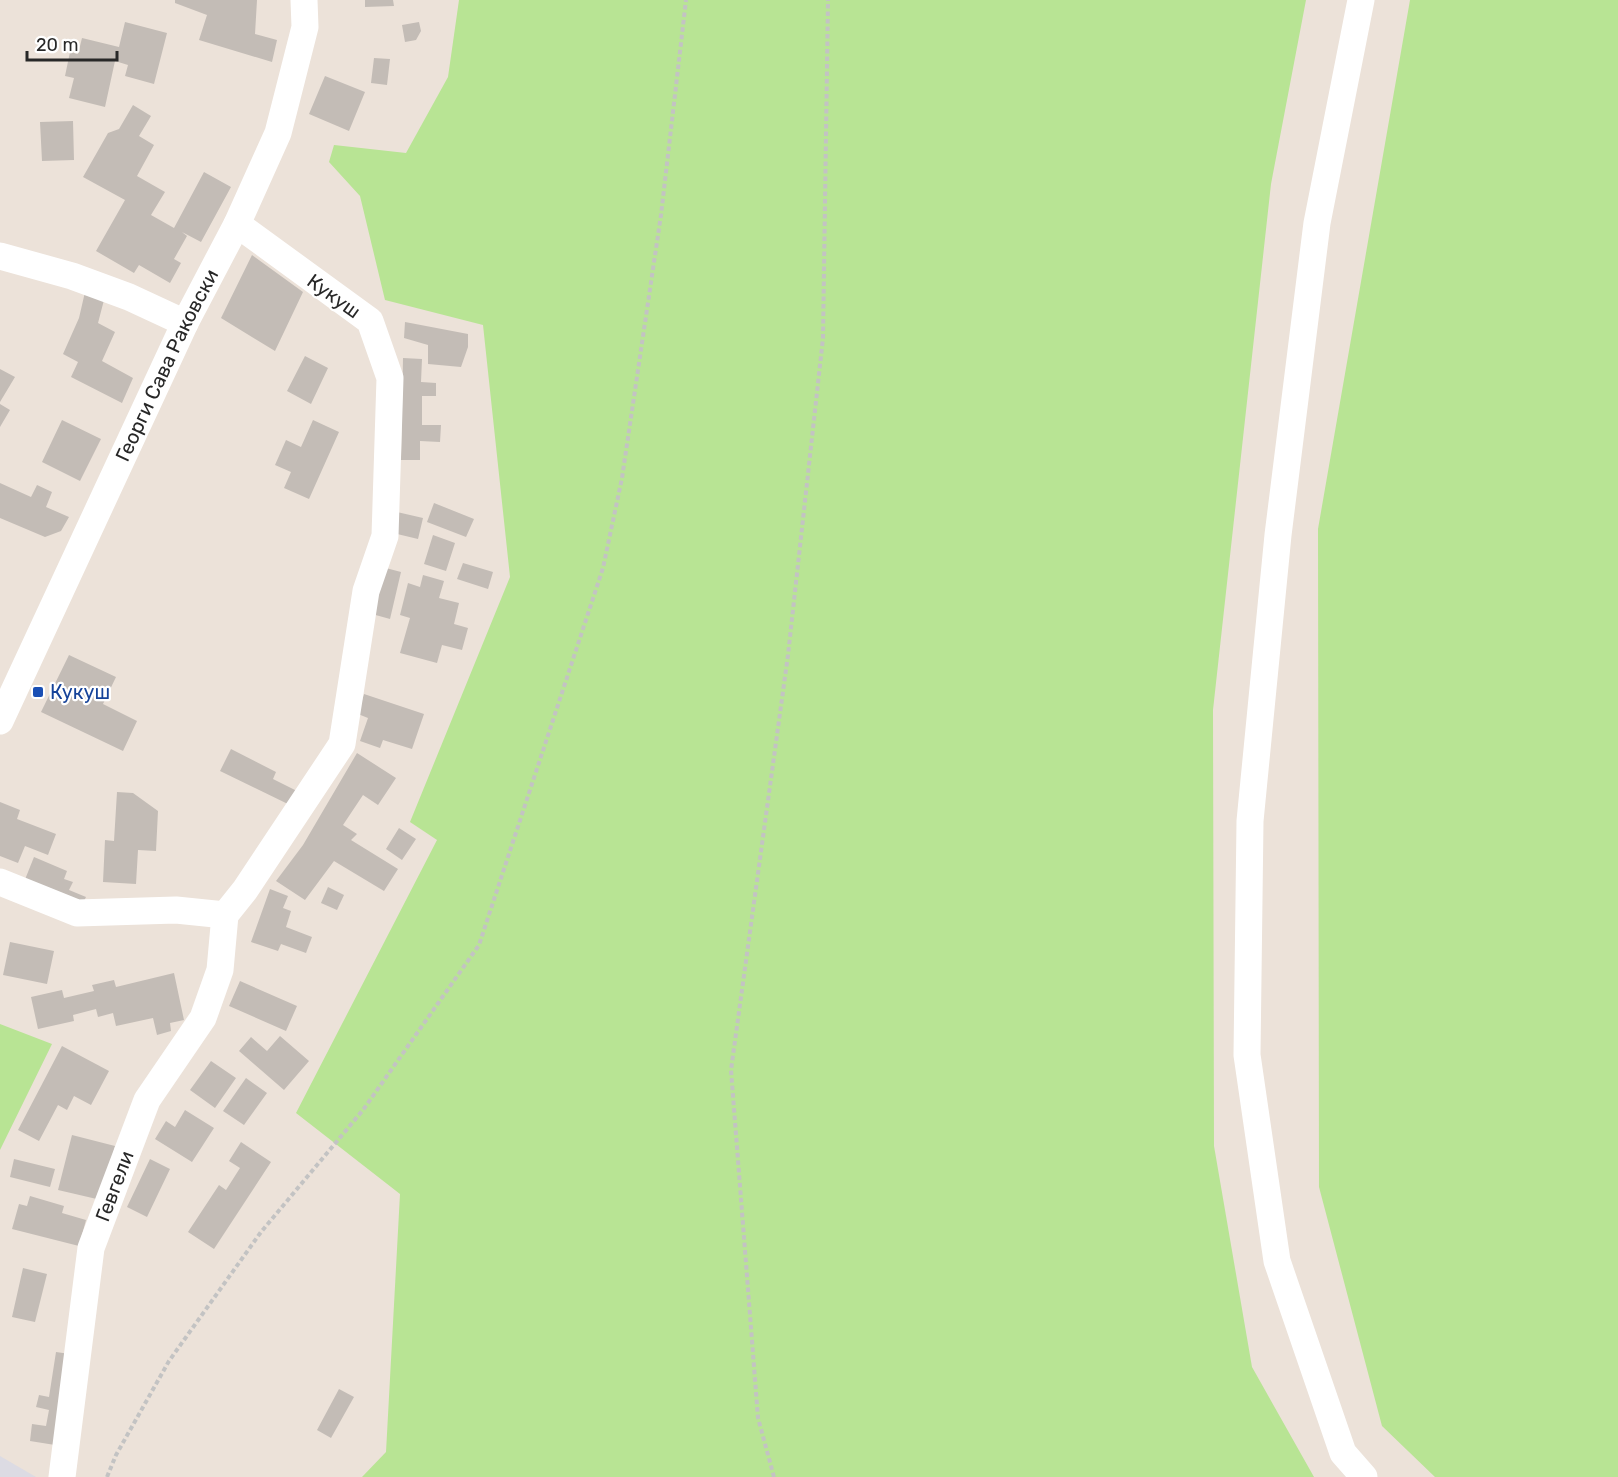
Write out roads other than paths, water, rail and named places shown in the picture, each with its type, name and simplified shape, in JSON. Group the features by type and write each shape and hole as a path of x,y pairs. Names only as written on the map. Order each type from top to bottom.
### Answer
{"street":[{"name":"Георги Сава Раковски","path":"0,721 185,323 237,224 278,133 305,27 304,0"},
{"path":"1361,0 1317,223 1278,534 1250,821 1247,1055 1277,1261 1343,1453 1364,1477"},
{"name":"Кукуш","path":"225,915 246,890 342,744 366,591 385,536 390,378 370,321 237,224"},
{"path":"0,256 82,279 129,297 185,323"},
{"path":"0,882 77,914 176,910 225,915"},
{"name":"Гевгели","path":"63,1477 91,1248 147,1100 203,1018 220,970 225,915"}],"place":[{"name":"Кукуш","path":"38,692"}]}
